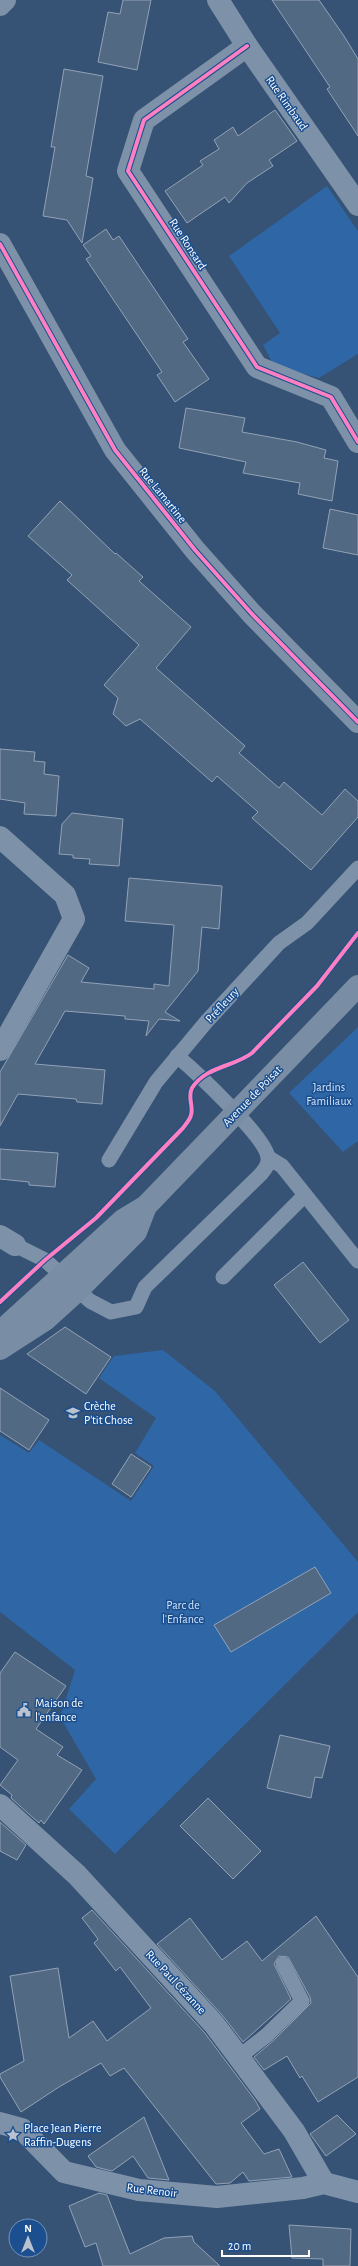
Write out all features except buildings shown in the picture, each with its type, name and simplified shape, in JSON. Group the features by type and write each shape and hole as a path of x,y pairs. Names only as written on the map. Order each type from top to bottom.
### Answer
{"main road":[{"name":"Avenue de Poisat","path":"0,1332 61,1274 123,1220 146,1206 358,986"},
{"name":"Avenue de Poisat","path":"0,1349 45,1320 78,1290 136,1232 146,1206"}],"street":[{"path":"0,5 5,0"},
{"name":"Rue Rimbaud","path":"218,0 247,46 358,205"},
{"name":"Rue Ronsard","path":"247,46 144,120 128,171 256,367 331,397 358,442"},
{"name":"Rue Lamartine","path":"0,244 115,450 195,550 252,614 358,722"},
{"path":"0,837 65,895 74,919 0,1050"},
{"name":"Rue Paul Cézanne","path":"0,1805 77,1875 214,2024 294,2131 324,2183"},
{"name":"Rue Renoir","path":"0,2123 22,2129 64,2172 139,2190 217,2196 303,2188 324,2183"},
{"path":"324,2183 358,2192"}],"lane":[{"name":"Préfleury","path":"109,1160 156,1082 177,1056 279,944 306,923 358,868"},
{"path":"7,1241 45,1260 90,1301 110,1312 136,1307 146,1287 261,1174 267,1167 268,1158 257,1136 235,1114 227,1101 177,1056"},
{"path":"268,1158 282,1166 358,1261"},
{"path":"223,1277 305,1195"},
{"path":"239,2056 268,2035 302,2001 283,1964"}],"green space":[{"path":"327,186 358,231 358,354 319,378 274,366 263,345 280,333 229,256"},
{"name":"Jardins Familiaux","path":"358,1027 358,1141 343,1152 289,1093"},
{"name":"Parc de l'Enfance","path":"163,1350 215,1391 358,1562 358,1612 115,1854 69,1809 96,1779 60,1717 75,1670 0,1612 0,1435 29,1453 39,1440 131,1501 154,1466 135,1453 156,1418 99,1378 114,1356"}],"cycle path":[{"path":"247,46 144,120 128,171 257,367 331,397 358,442"},
{"path":"0,244 115,450 195,550 252,614 358,722"},
{"path":"0,1302 45,1260 96,1218 183,1128 189,1121 192,1112 190,1095 192,1088 198,1081 212,1071 245,1058 252,1053 317,986 358,933"}],"place":[{"name":"Crèche P'tit Chose","path":"73,1413"},
{"name":"Maison de l'enfance","path":"24,1710"},
{"name":"Place Jean Pierre Raffin-Dugens","path":"13,2135"}]}
